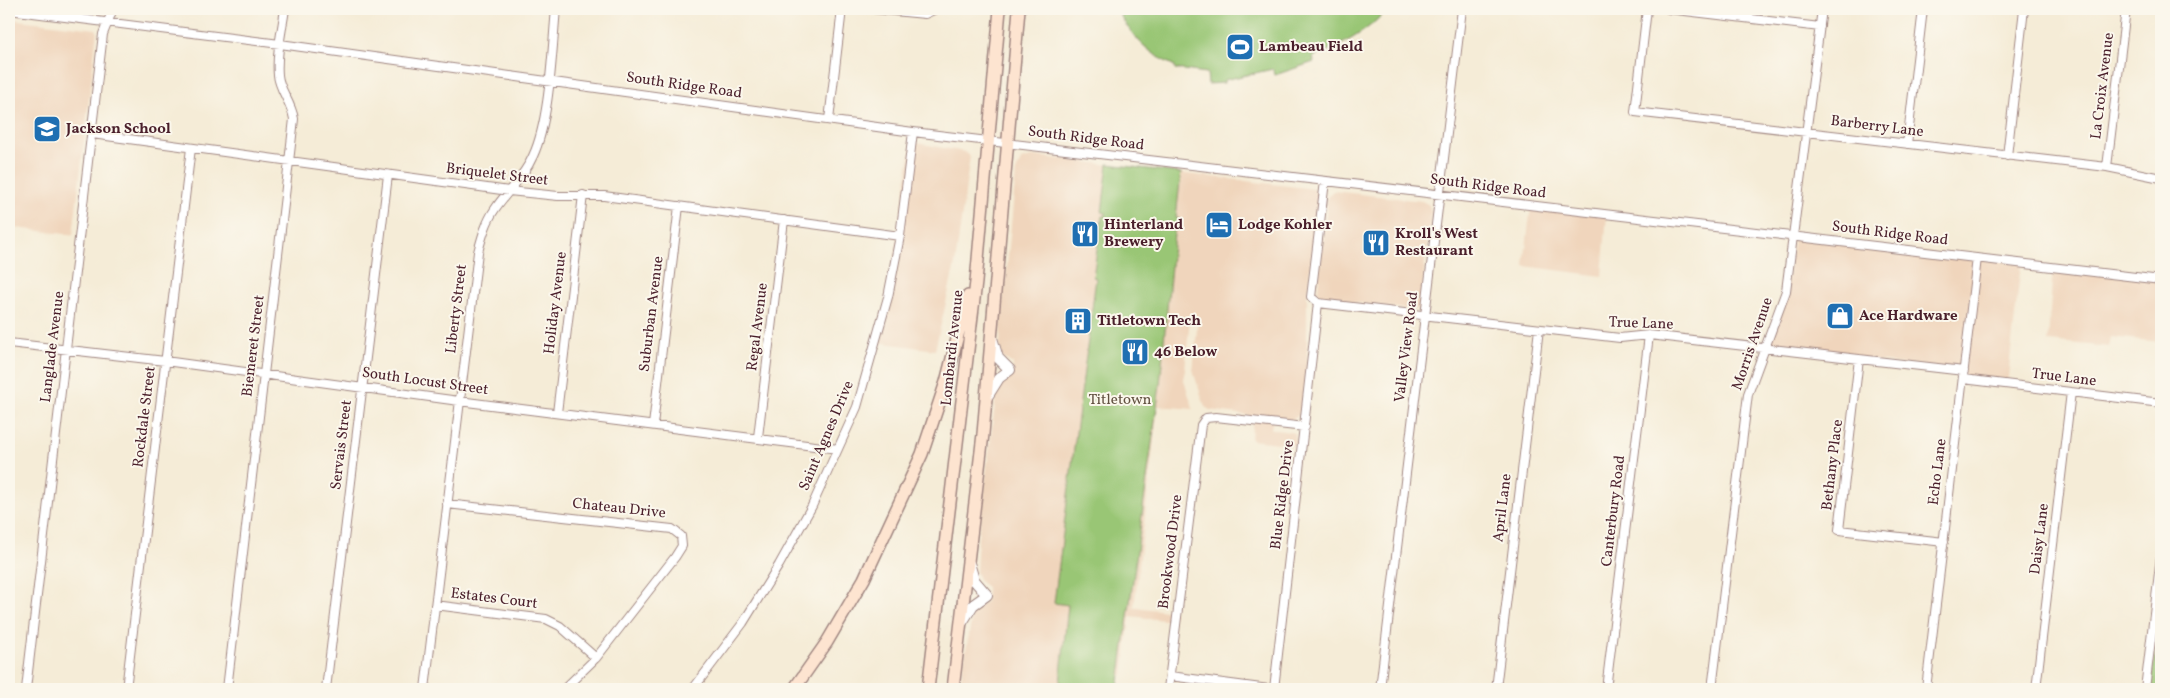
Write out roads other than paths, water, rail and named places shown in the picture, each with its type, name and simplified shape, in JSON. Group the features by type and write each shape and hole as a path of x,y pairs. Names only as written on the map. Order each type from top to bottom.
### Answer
{"main road":[{"name":"Lombardi Avenue","path":"928,689 976,282 1000,9"},
{"path":"953,689 987,397 1019,9"},
{"path":"794,689 827,642 864,579 922,454 946,382 968,298 976,282"}],"street":[{"name":"Langlade Avenue","path":"26,689 103,34 113,9"},
{"name":"Biemeret Street","path":"227,689 294,119 292,105 280,87 278,75 284,9"},
{"name":"Liberty Street","path":"425,689 478,252 486,224 494,210 520,178 533,156 542,127 556,9"},
{"path":"829,120 842,9"},
{"path":"874,9 925,14 934,10"},
{"name":"Valley View Road","path":"1380,689 1462,9"},
{"name":"Barberry Lane","path":"1647,9 1635,112 2107,167 2161,178"},
{"path":"1672,9 1718,12 1820,27"},
{"name":"Morris Avenue","path":"1712,689 1748,394 1786,290 1822,9"},
{"path":"1907,144 1923,9"},
{"path":"2007,156 2024,9"},
{"name":"La Croix Avenue","path":"2107,167 2126,9"},
{"name":"South Ridge Road","path":"9,10 280,44 913,132 2161,280"},
{"name":"Saint Agnes Drive","path":"693,689 743,623 779,565 812,506 856,407 875,348 900,236 913,132"},
{"name":"Briquelet Street","path":"92,134 509,191 558,196 583,195 679,206 900,236"},
{"name":"Rockdale Street","path":"126,689 190,148"},
{"name":"Servais Street","path":"326,689 388,174"},
{"name":"Blue Ridge Drive","path":"1274,689 1318,303 1311,297 1325,181"},
{"name":"Holiday Avenue","path":"556,413 583,195"},
{"name":"Suburban Avenue","path":"653,425 679,206"},
{"name":"Regal Avenue","path":"758,437 784,220"},
{"name":"Echo Lane","path":"1926,689 1977,258"},
{"name":"True Lane","path":"1318,303 1620,338 1649,335 1964,371"},
{"name":"April Lane","path":"1496,689 1539,329"},
{"name":"Canterbury Road","path":"1606,689 1649,335"},
{"path":"987,397 999,378 1010,370 998,358 992,337"},
{"name":"South Locust Street","path":"9,343 165,361 459,401 758,437 838,449"},
{"name":"Bethany Place","path":"1859,359 1839,530 1944,542"},
{"name":"True Lane","path":"1963,380 2161,403"},
{"name":"Daisy Lane","path":"2036,689 2071,392"},
{"name":"Brookwood Drive","path":"1168,689 1200,429 1205,419 1218,417 1305,427"},
{"name":"Chateau Drive","path":"447,504 672,529 681,536 682,546 675,557 596,658 564,689"},
{"path":"2145,689 2161,556"},
{"path":"961,624 973,605 987,595 974,580 968,557"},
{"name":"Estates Court","path":"435,605 546,619 560,626 596,658"},
{"path":"1170,676 1269,689"}],"place":[{"name":"Lambeau Field","path":"1240,47"},
{"name":"Jackson School","path":"47,129"},
{"name":"Lodge Kohler","path":"1219,225"},
{"name":"Hinterland Brewery","path":"1085,234"},
{"name":"Kroll's West Restaurant","path":"1376,243"},
{"name":"Ace Hardware","path":"1840,316"},
{"name":"Titletown Tech","path":"1078,321"},
{"name":"46 Below","path":"1135,352"}],"park label":[{"name":"Titletown","path":"1120,400"}]}
